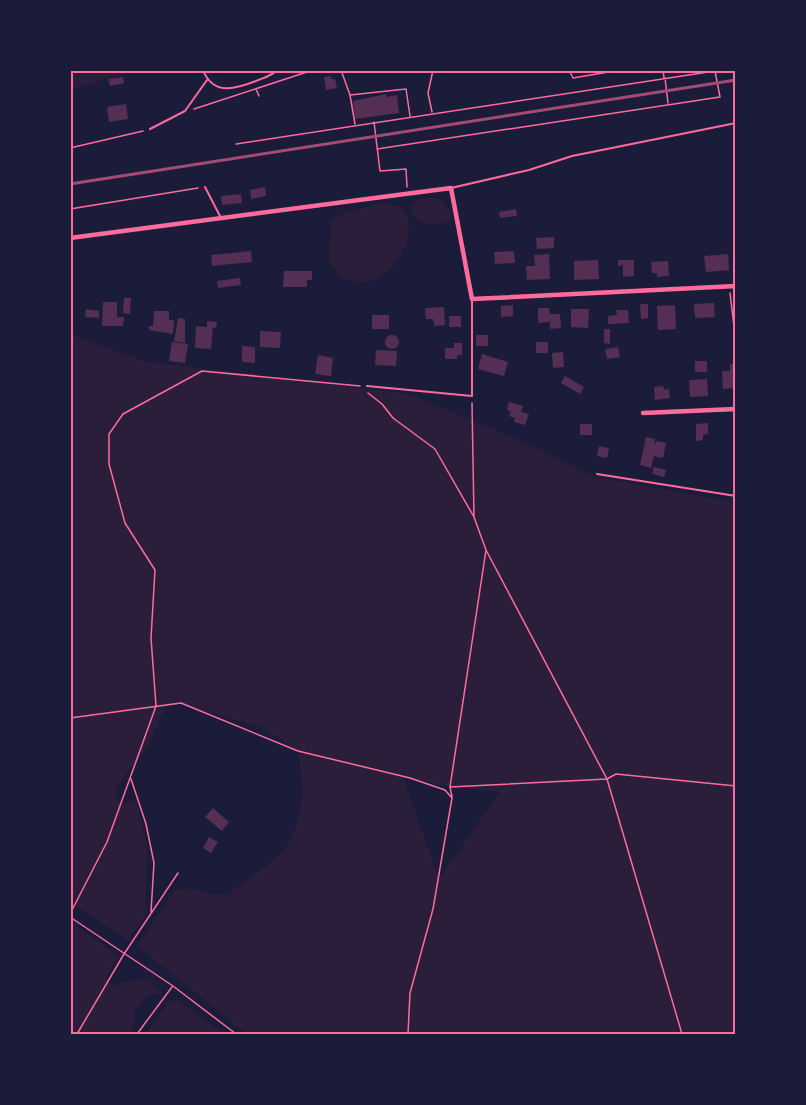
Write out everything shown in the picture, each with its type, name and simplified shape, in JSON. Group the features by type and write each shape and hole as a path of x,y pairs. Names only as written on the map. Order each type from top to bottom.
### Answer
{"street":[{"path":"70,238 452,188 472,299 732,286"},
{"path":"643,413 735,409"}],"lane":[{"path":"203,70 207,80 221,90 237,89 277,70"},
{"path":"150,129 184,111 207,80"},
{"path":"452,188 529,170 572,156 735,123"},
{"path":"205,187 221,218"},
{"path":"367,386 472,396 472,299"},
{"path":"597,474 735,496"}],"path":[{"path":"184,111 313,70"},
{"path":"331,70 341,71 351,96 355,126"},
{"path":"432,113 428,93 433,70"},
{"path":"569,70 573,78 620,70"},
{"path":"663,70 668,104"},
{"path":"236,144 715,71 720,97 377,149"},
{"path":"254,82 260,96"},
{"path":"351,96 406,88 410,117"},
{"path":"374,123 380,171 406,169 407,194"},
{"path":"70,148 150,129"},
{"path":"70,209 205,187"},
{"path":"732,286 735,343"},
{"path":"236,1035 173,986 70,915 107,842 156,706 151,638 155,570 125,523 109,464 109,434 123,414 202,371 367,386 368,395 435,449 474,517 486,550 607,779 682,1035"},
{"path":"472,396 474,517"},
{"path":"408,1035 410,993 433,909 452,798 450,787 486,550"},
{"path":"70,718 181,703 298,751 410,778 445,790 452,798"},
{"path":"450,787 607,779 616,774 735,786"},
{"path":"131,777 146,824 154,863 151,912"},
{"path":"77,1035 124,954 178,873"},
{"path":"137,1035 173,986"}],"shaded area":[{"path":"71,70 134,70 134,71 71,89"},
{"path":"428,197 439,199 451,212 450,222 432,224 416,218 411,207 416,200"},
{"path":"380,203 402,207 407,215 409,229 404,249 393,267 377,279 365,282 341,278 329,261 330,226 334,217"},
{"path":"70,334 143,361 409,394 531,445 596,477 735,502 735,1034 247,1034 137,946 175,890 188,889 228,894 280,854 295,831 299,818 302,791 298,751 263,728 176,702 170,705 162,715 148,746 125,775 115,794 117,800 124,804 133,800 137,803 147,844 146,915 128,940 71,903","holes":["403,776 450,787 500,792 439,879"]},
{"path":"70,921 118,956 106,976 113,987 122,982 148,980 163,994 149,995 136,1007 132,1032 127,1034 71,1034"},
{"path":"170,1001 179,1001 225,1034 145,1034"}],"building":[{"path":"331,76 331,79 335,79 337,88 326,90 324,77"},
{"path":"123,77 124,83 110,86 108,79"},
{"path":"386,94 386,97 397,95 399,113 355,119 353,101"},
{"path":"126,104 128,119 109,122 107,107"},
{"path":"265,187 266,196 251,199 250,190"},
{"path":"241,194 242,203 222,205 221,196"},
{"path":"516,209 517,216 500,218 499,212"},
{"path":"554,237 554,248 537,249 536,238"},
{"path":"251,251 252,262 212,266 211,255"},
{"path":"514,251 515,263 495,264 494,252"},
{"path":"549,254 550,279 527,280 526,266 535,266 534,255"},
{"path":"728,254 729,270 706,272 704,256"},
{"path":"598,260 599,279 574,280 574,261"},
{"path":"618,260 634,260 634,276 623,277 623,265 618,266"},
{"path":"668,261 669,276 657,277 657,273 652,273 651,262"},
{"path":"284,271 312,271 312,280 307,280 307,287 283,287"},
{"path":"240,278 241,285 218,288 217,281"},
{"path":"124,298 131,298 130,314 123,313"},
{"path":"103,302 117,302 117,317 124,317 123,326 102,326"},
{"path":"714,303 715,317 695,318 694,304"},
{"path":"640,304 648,304 648,318 641,319"},
{"path":"513,305 513,316 501,317 501,306"},
{"path":"675,305 676,329 658,330 657,306"},
{"path":"444,307 445,325 434,326 433,319 426,319 425,308"},
{"path":"538,308 549,308 550,314 560,314 561,328 550,329 550,322 538,323"},
{"path":"86,309 99,311 99,318 85,317"},
{"path":"571,309 589,309 588,328 571,327"},
{"path":"616,310 628,310 629,323 608,324 608,316 617,315"},
{"path":"154,311 169,311 169,320 174,320 173,334 149,330 149,326 153,326"},
{"path":"372,315 389,315 389,329 372,329"},
{"path":"449,316 461,316 461,327 449,327"},
{"path":"178,318 185,319 185,343 174,341"},
{"path":"207,321 217,322 216,328 213,327 211,349 195,348 196,326 207,327"},
{"path":"604,329 610,329 610,344 604,343"},
{"path":"260,331 281,332 280,348 260,347"},
{"path":"392,335 397,337 399,342 397,347 392,349 387,347 385,342 387,337"},
{"path":"476,335 488,335 488,346 476,346"},
{"path":"172,342 188,344 185,363 169,361"},
{"path":"536,342 548,342 548,353 536,353"},
{"path":"454,343 462,343 462,355 457,355 457,359 445,359 445,348 454,348"},
{"path":"242,346 255,347 255,363 242,362"},
{"path":"618,347 620,357 607,359 605,349"},
{"path":"376,350 397,351 396,366 375,365"},
{"path":"563,352 564,367 553,368 552,353"},
{"path":"482,354 508,362 504,376 478,369"},
{"path":"318,355 333,358 331,376 315,374"},
{"path":"695,361 707,361 707,372 695,372"},
{"path":"730,364 736,364 736,388 723,389 722,371 730,371"},
{"path":"565,376 584,387 580,394 561,383"},
{"path":"707,379 708,396 690,397 689,380"},
{"path":"663,386 664,390 669,389 670,398 655,400 654,387"},
{"path":"509,402 523,406 521,412 529,414 525,425 514,422 515,418 509,416 511,412 507,410"},
{"path":"708,423 708,434 703,435 703,440 696,441 696,424"},
{"path":"580,424 592,424 592,435 580,435"},
{"path":"646,437 655,439 654,445 657,441 666,443 663,458 654,456 651,468 640,465"},
{"path":"599,446 609,448 607,458 597,456"},
{"path":"654,467 666,470 664,477 652,474"},
{"path":"213,808 229,822 222,831 205,817"},
{"path":"209,837 218,842 211,853 203,848"}],"railway":[{"path":"70,184 736,80"}]}
